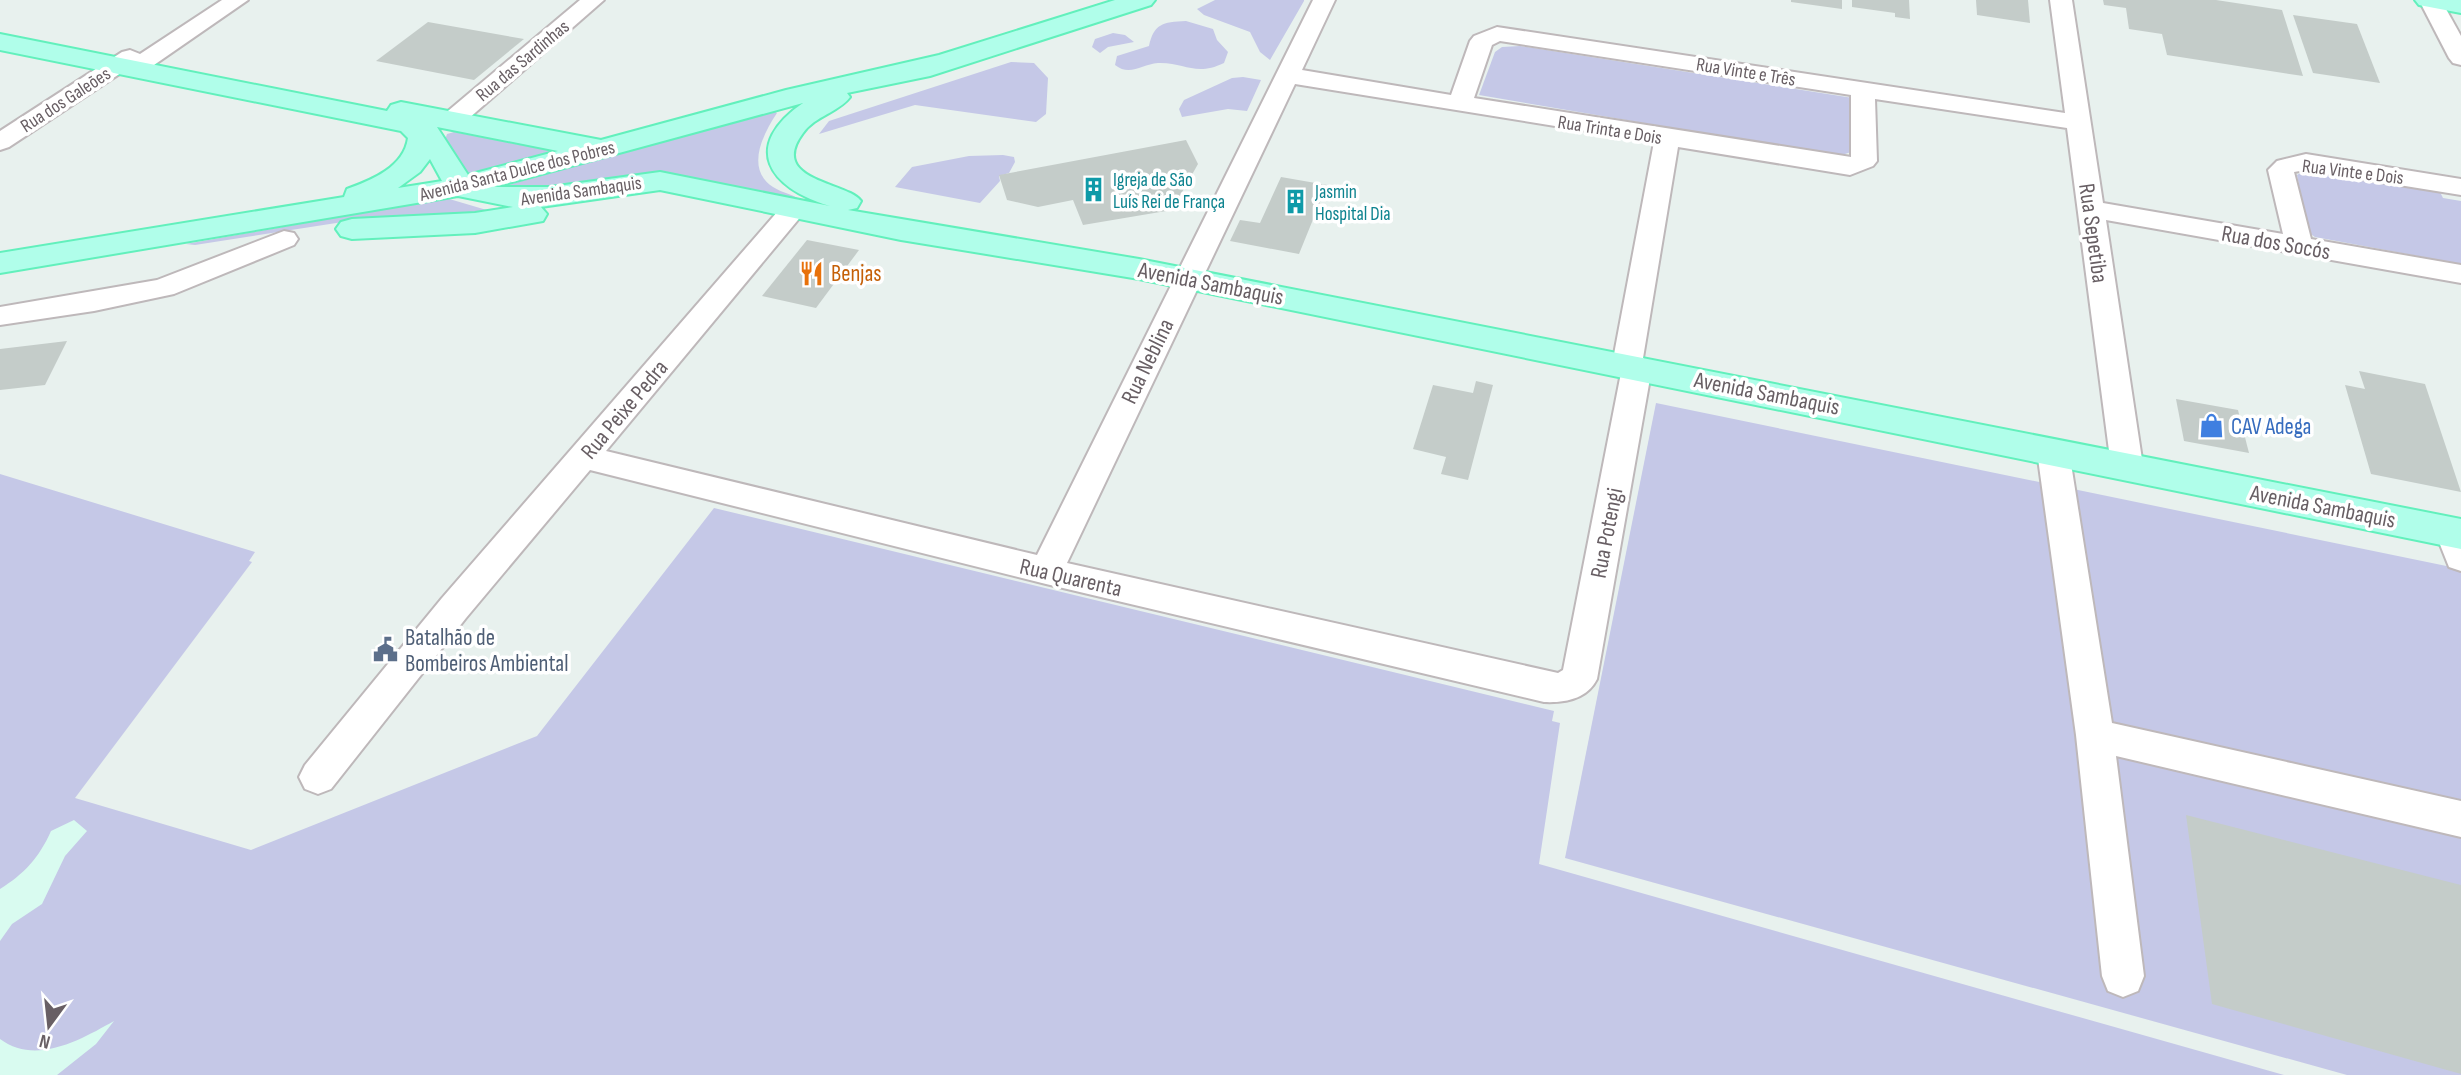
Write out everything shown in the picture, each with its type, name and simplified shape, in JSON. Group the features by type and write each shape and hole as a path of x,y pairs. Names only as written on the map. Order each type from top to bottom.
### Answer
{"main road":[{"name":"Avenida Santa Dulce dos Pobres","path":"807,111 836,96 1142,0"},
{"path":"2429,0 2461,5"},
{"name":"Avenida Sambaquis","path":"0,31 422,128 431,136 460,187 497,199 525,200 628,183 660,181 901,230 1072,256 1632,366 2127,466 2458,541"},
{"name":"Avenida Sambaquis","path":"0,42 131,61 560,143 616,145"},
{"name":"Avenida Santa Dulce dos Pobres","path":"0,283 279,229 460,187 796,96 945,62"},
{"name":"Avenida Sambaquis","path":"807,111 785,136 781,155 789,175 806,187 836,198 1072,256"},
{"path":"279,229 390,181 412,162 422,147 421,133 411,125"},
{"name":"Avenida Santa Dulce dos Pobres","path":"0,262 279,229 501,220 536,212 628,183"}],"street":[{"name":"Rua dos Galeões","path":"0,142 131,61 237,0"},
{"name":"Rua das Sardinhas","path":"451,121 593,0"},
{"name":"Rua Neblina","path":"1046,571 1186,278 1324,0"},
{"name":"Rua Sepetiba","path":"2061,0 2127,466"},
{"path":"2429,0 2461,58"},
{"name":"Rua Vinte e Três","path":"1460,104 1482,41 1497,34 2078,122"},
{"name":"Rua Trinta e Dois","path":"1286,75 1850,167 1864,161 1864,90"},
{"name":"Rua Potengi","path":"1560,688 1579,679 1667,139"},
{"name":"Rua Vinte e Dois","path":"2299,246 2281,170 2286,166 2306,162 2461,187"},
{"name":"Rua Peixe Pedra","path":"318,776 454,608 794,209"},
{"name":"Rua dos Socós","path":"2090,209 2461,274"},
{"path":"0,316 164,288 279,229"},
{"path":"2053,452 2095,735 2123,976"},
{"name":"Rua Quarenta","path":"583,457 1046,571 1544,687 1560,688"},
{"path":"2095,735 2461,819"}],"shaded area":[{"path":"1215,0 1304,1 1270,60 1260,52 1250,32 1204,15 1197,9"},
{"path":"1186,21 1213,29 1217,40 1228,52 1224,63 1205,69 1158,63 1126,70 1115,65 1117,56 1149,46 1160,26"},
{"path":"1113,33 1125,35 1134,42 1108,47 1100,53 1092,47 1095,39"},
{"path":"1520,46 1853,98 1851,152 1839,156 1479,95 1495,52 1502,47"},
{"path":"1011,62 1034,63 1048,78 1046,114 1036,122 915,105 819,134 829,121"},
{"path":"1232,78 1261,80 1247,111 1228,109 1182,117 1179,109 1184,100"},
{"path":"773,110 777,113 759,151 760,171 773,187 802,201 661,173 528,193 497,188"},
{"path":"454,132 557,152 468,177 445,140 447,134"},
{"path":"969,156 1014,157 1015,162 1009,173 999,176 1000,181 980,203 895,187 912,167"},
{"path":"2307,169 2439,190 2443,198 2461,201 2461,264 2315,237 2308,232 2297,175"},
{"path":"446,198 490,211 467,215 375,217 195,245 186,244"},
{"path":"1656,403 2461,569 2461,1075 2347,1075 1565,858"},
{"path":"0,474 255,552 249,561 252,562 75,798 251,850 537,736 714,508 1554,711 1552,721 1560,723 1539,864 2284,1075 0,1075"}],"sand":[{"path":"74,820 87,831 65,856 42,904 12,924 0,941 0,889 30,864 51,831"},
{"path":"114,1021 96,1044 57,1075 0,1075 0,1039 14,1047 43,1050 73,1042"}],"building":[{"path":"1842,0 1842,9 1791,2"},
{"path":"1852,0 1909,0 1910,19 1895,17 1895,13 1852,7"},
{"path":"1976,0 2028,0 2030,23 1977,15"},
{"path":"2103,0 2216,0 2282,10 2303,76 2167,55 2162,34 2129,29 2126,8 2104,5"},
{"path":"2293,15 2357,24 2380,83 2313,73"},
{"path":"428,22 524,39 474,80 376,61"},
{"name":"Igreja de São Luís Rei de França","path":"1186,140 1198,164 1172,210 1083,225 1073,200 1038,207 1007,200 999,175"},
{"name":"Jasmin Hospital Dia","path":"1281,177 1327,185 1299,254 1230,241 1240,220 1260,223"},
{"name":"Benjas","path":"807,240 859,250 816,308 762,296"},
{"path":"67,341 45,385 0,390 0,349"},
{"path":"2359,371 2425,384 2461,492 2371,474 2345,385 2365,389"},
{"path":"1476,381 1493,385 1468,480 1441,474 1446,457 1413,449 1433,385 1473,393"},
{"name":"CAV Adega","path":"2176,399 2238,410 2249,453 2184,441"},
{"path":"2186,815 2461,885 2461,1074 2212,1004"}],"place":[{"name":"Igreja de São Luís Rei de França","path":"1093,190"},
{"name":"Jasmin Hospital Dia","path":"1295,202"},
{"name":"Benjas","path":"811,273"},
{"name":"CAV Adega","path":"2211,426"},
{"name":"Batalhão de Bombeiros Ambiental","path":"385,650"}]}
